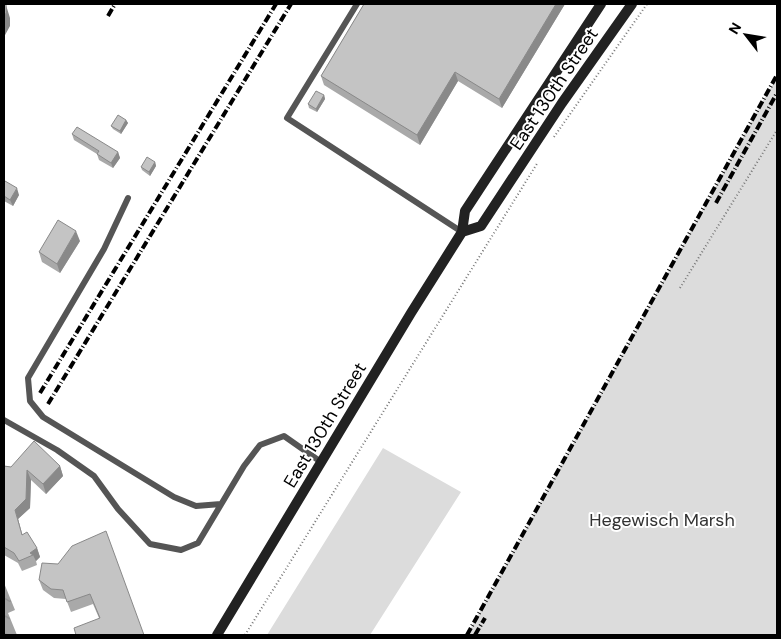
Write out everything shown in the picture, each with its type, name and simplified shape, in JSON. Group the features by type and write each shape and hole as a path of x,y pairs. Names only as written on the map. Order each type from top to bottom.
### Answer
{"main road":[{"name":"East 130th Street","path":"217,635 462,232 465,211 601,4"},
{"name":"East 130th Street","path":"462,232 481,226 562,103 632,4"}],"lane":[{"path":"357,4 287,118 462,232"},
{"path":"128,198 104,249 28,378 30,401 44,417 174,497 196,506 221,504"},
{"path":"4,420 57,450 94,476 150,544 181,550 198,543 244,466 260,445 284,436 321,462"}],"path":[{"path":"552,140 648,4"},
{"path":"680,288 777,130"},
{"path":"244,635 541,157"}],"green space":[{"name":"Hegewisch Marsh","path":"777,78 777,635 467,635 764,99"},
{"path":"383,448 461,492 370,635 267,635"}],"water":[{"path":"4,583 15,610 8,613 17,635 4,635"}],"building":[{"path":"4,4 6,5 6,13 4,17"},
{"path":"364,4 556,4 499,99 455,72 417,135 321,76"},
{"path":"316,91 324,95 316,109 308,104"},
{"path":"118,115 126,120 120,131 111,126"},
{"path":"77,127 118,152 111,163 97,154 99,151 72,134"},
{"path":"147,157 155,162 149,172 141,167"},
{"path":"5,181 17,188 10,200 4,196"},
{"path":"58,220 76,231 57,264 39,252"},
{"path":"34,441 60,466 43,484 27,470 26,499 15,510 22,535 27,532 37,548 30,553 33,555 19,561 14,553 4,547 4,466 11,467"},
{"path":"106,531 144,635 76,635 74,628 100,618 90,594 67,602 63,590 51,589 39,580 42,563 58,564 72,546"}],"railway":[{"path":"108,16 115,4"},
{"path":"40,393 276,4"},
{"path":"48,404 291,4"},
{"path":"467,635 777,75"},
{"path":"716,203 777,93"},
{"path":"475,635 485,618"}]}
